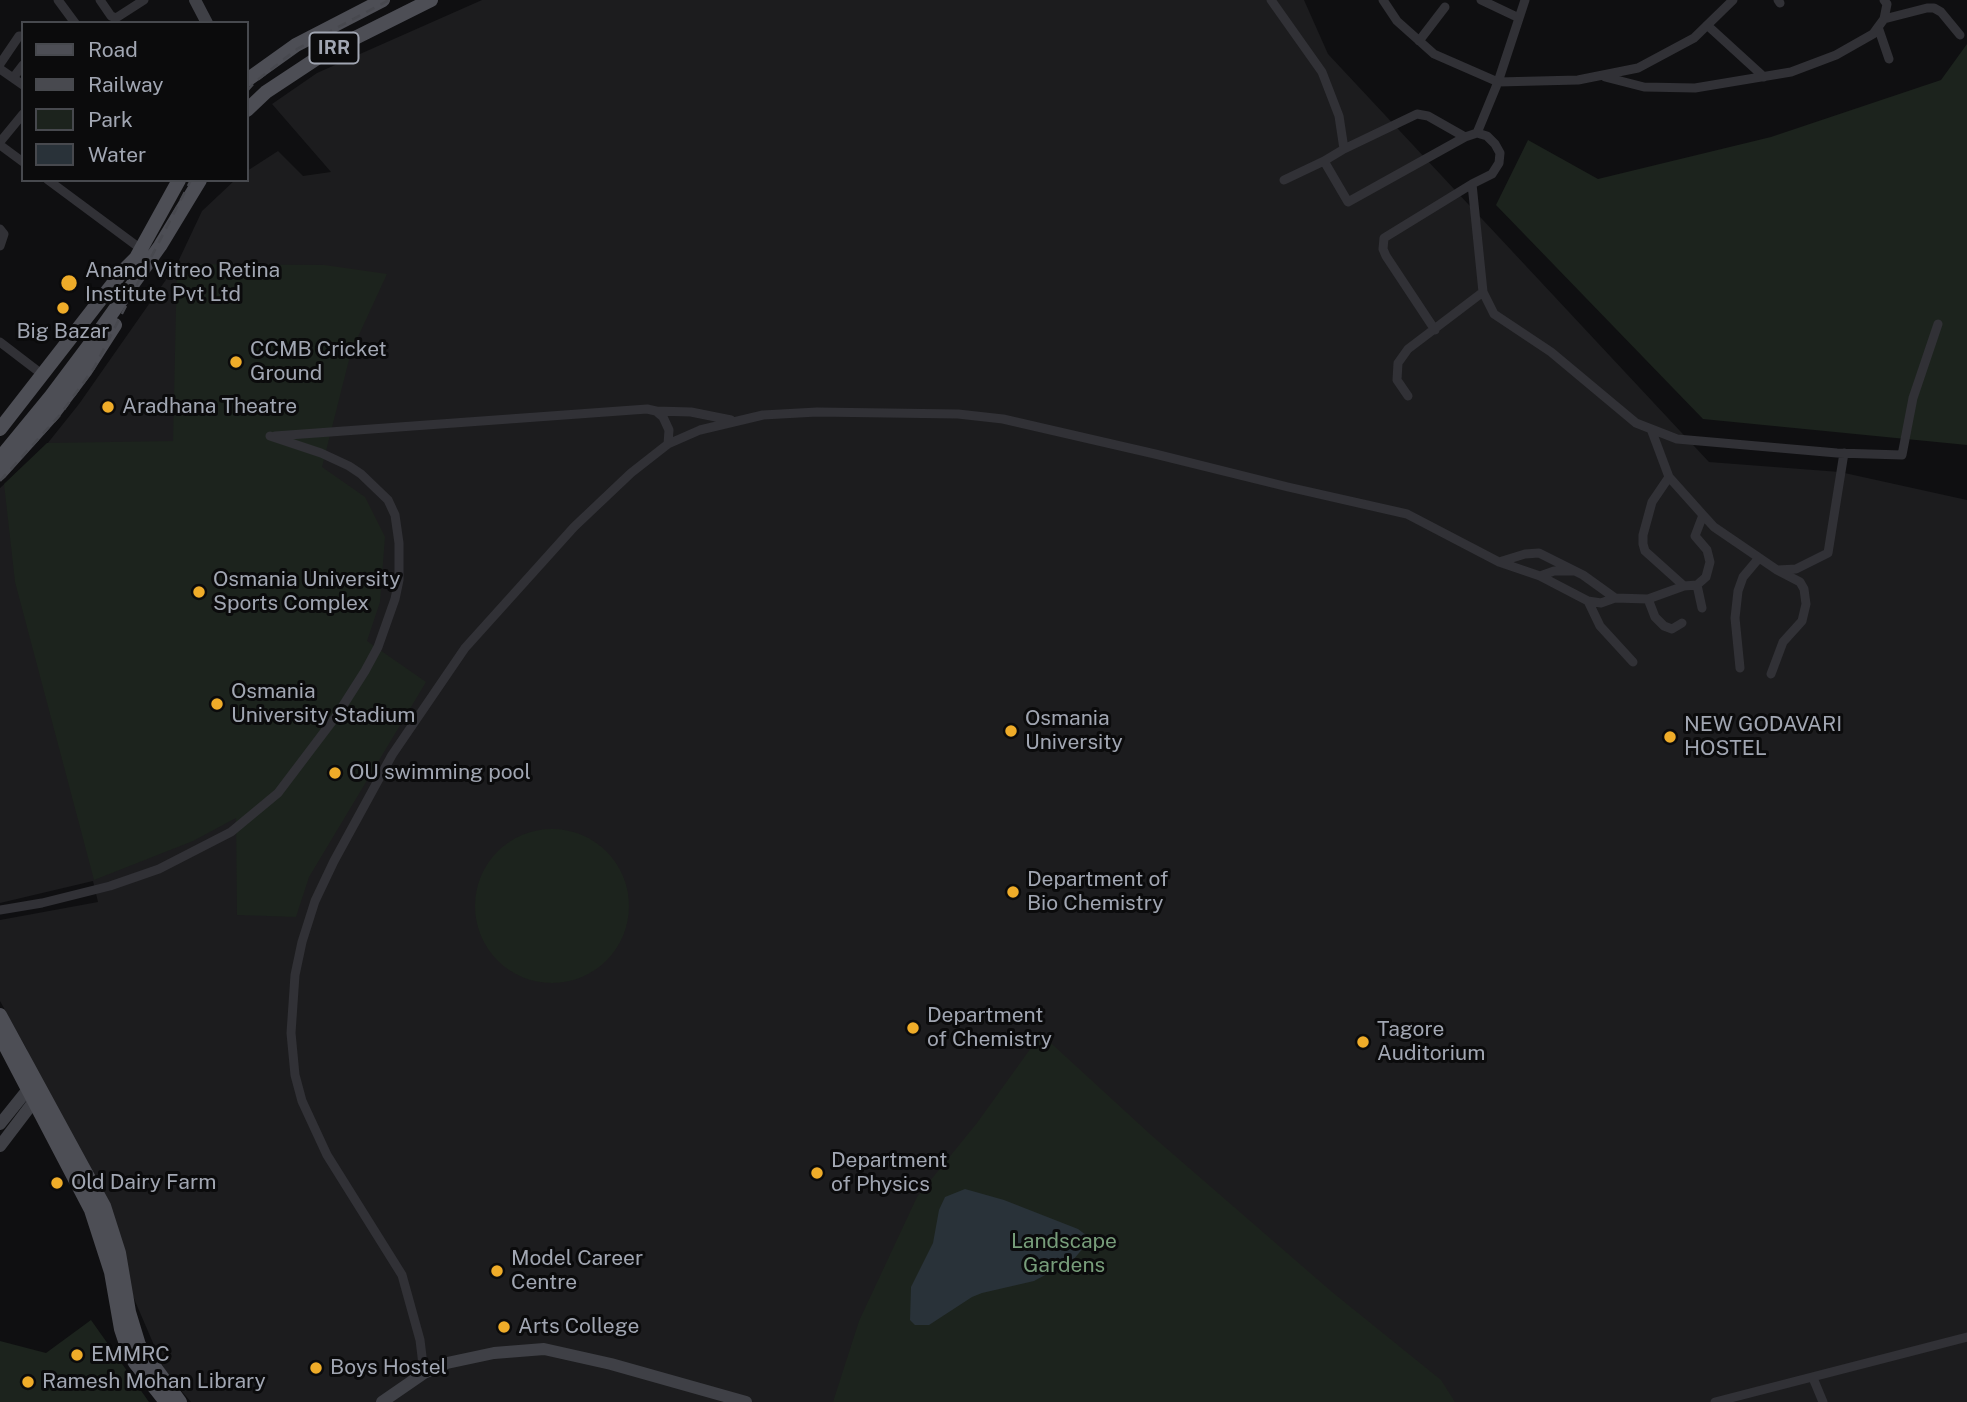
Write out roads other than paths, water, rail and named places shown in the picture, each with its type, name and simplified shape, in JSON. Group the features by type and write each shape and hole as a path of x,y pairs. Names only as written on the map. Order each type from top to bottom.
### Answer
{"main road":[{"path":"195,0 206,21"},
{"name":"IRR","path":"248,79 284,52 383,0"},
{"name":"IRR","path":"248,109 266,92 307,64 431,0"},
{"path":"358,12 366,32"},
{"path":"0,458 51,396 124,288 178,182"},
{"path":"0,429 122,272 160,246 199,182"},
{"path":"0,473 38,432 86,370 133,294 141,257"},
{"path":"0,448 46,393 124,288"},
{"path":"0,1015 91,1210 111,1272 121,1329 128,1350 166,1402"},
{"path":"0,1036 104,1206 117,1246 129,1312 139,1345 180,1402"},
{"path":"0,1124 35,1090"},
{"path":"0,1146 35,1090"},
{"path":"382,1402 424,1373 467,1358 544,1349 611,1364 746,1402"}],"street":[{"path":"58,0 74,21"},
{"path":"100,0 111,16 116,18 144,0"},
{"path":"1271,0 1322,72 1339,116 1344,149"},
{"path":"1383,0 1397,20 1434,54 1498,82 1578,80 1638,68 1694,38 1733,0"},
{"path":"1481,0 1519,18"},
{"path":"1477,133 1498,82 1525,0"},
{"path":"1600,76 1644,87 1695,88 1791,72 1836,55 1872,34 1884,19 1887,4 1884,0"},
{"path":"1419,41 1446,7"},
{"path":"1884,19 1934,8 1941,12 1960,35"},
{"path":"1707,25 1764,77"},
{"path":"1878,27 1889,59"},
{"path":"21,36 0,66 21,84"},
{"path":"13,78 21,68"},
{"path":"1284,180 1417,114 1428,116 1465,137"},
{"path":"21,117 0,143 21,160"},
{"path":"1324,161 1348,202 1465,137 1477,133 1487,136 1495,144 1500,153 1499,163 1492,174 1384,238 1383,249 1386,256 1435,330"},
{"path":"50,182 141,257"},
{"path":"1472,184 1483,292 1494,314 1551,352 1628,417 1677,439 1844,453 1902,455 1913,398 1938,324"},
{"path":"0,229 4,234 0,246"},
{"path":"1408,396 1397,380 1398,363 1408,349 1483,292"},
{"path":"0,342 43,375"},
{"path":"0,910 42,903 110,886 159,869 231,832 278,793 337,715 365,671 383,635 399,580 400,543 395,514 388,500 349,466 321,453 270,436 647,409 691,412 733,421"},
{"path":"656,411 663,417 669,430 668,444"},
{"path":"424,1373 420,1340 402,1275 327,1155 302,1101 295,1075 291,1032 295,975 302,942 315,901 334,861 392,755 465,648 574,527 631,473 668,444 700,430 763,415 817,412 958,414 1003,419 1407,514 1499,562 1540,576 1586,599 1601,603 1615,598 1648,599 1684,586 1697,585 1706,577 1710,562 1707,550 1695,536 1703,515"},
{"path":"1651,429 1669,477 1714,527 1777,570 1800,582 1806,604 1802,621 1783,642 1771,674"},
{"path":"1777,570 1796,569 1828,552 1844,453"},
{"path":"1669,477 1652,502 1643,544 1645,551 1684,586"},
{"path":"1499,562 1539,553 1574,570 1615,598"},
{"path":"1740,668 1735,618 1738,591 1743,578 1759,558"},
{"path":"1540,576 1554,571 1574,570"},
{"path":"1591,581 1586,599 1600,626 1633,662"},
{"path":"1697,585 1702,608"},
{"path":"1648,599 1655,617 1664,626 1672,629 1682,623"},
{"path":"1715,1402 1967,1337"},
{"path":"1813,1378 1823,1402"}],"water":[{"path":"965,1189 1004,1200 1078,1229 1086,1235 1084,1247 1073,1260 1034,1281 982,1293 929,1325 915,1325 910,1320 911,1287 933,1243 939,1210 945,1197"}],"railway":[{"path":"248,90 297,49 389,0"},
{"path":"0,481 60,415 94,368 190,182"}],"place":[{"name":"Anand Vitreo Retina Institute Pvt Ltd","path":"69,283"},
{"name":"Big Bazar","path":"63,308"},
{"name":"CCMB Cricket Ground","path":"236,362"},
{"name":"Aradhana Theatre","path":"108,407"},
{"name":"Osmania University Sports Complex","path":"199,592"},
{"name":"Osmania University Stadium","path":"217,704"},
{"name":"Osmania University","path":"1011,731"},
{"name":"NEW GODAVARI HOSTEL","path":"1670,737"},
{"name":"OU swimming pool","path":"335,773"},
{"name":"Department of Bio Chemistry","path":"1013,892"},
{"name":"Department of Chemistry","path":"913,1028"},
{"name":"Tagore Auditorium","path":"1363,1042"},
{"name":"Department of Physics","path":"817,1173"},
{"name":"Old Dairy Farm","path":"57,1183"},
{"name":"Model Career Centre","path":"497,1271"},
{"name":"Arts College","path":"504,1327"},
{"name":"EMMRC","path":"77,1355"},
{"name":"Boys Hostel","path":"316,1368"},
{"name":"Ramesh Mohan Library","path":"28,1382"}],"park label":[{"name":"Landscape Gardens","path":"1064,1254"}]}
